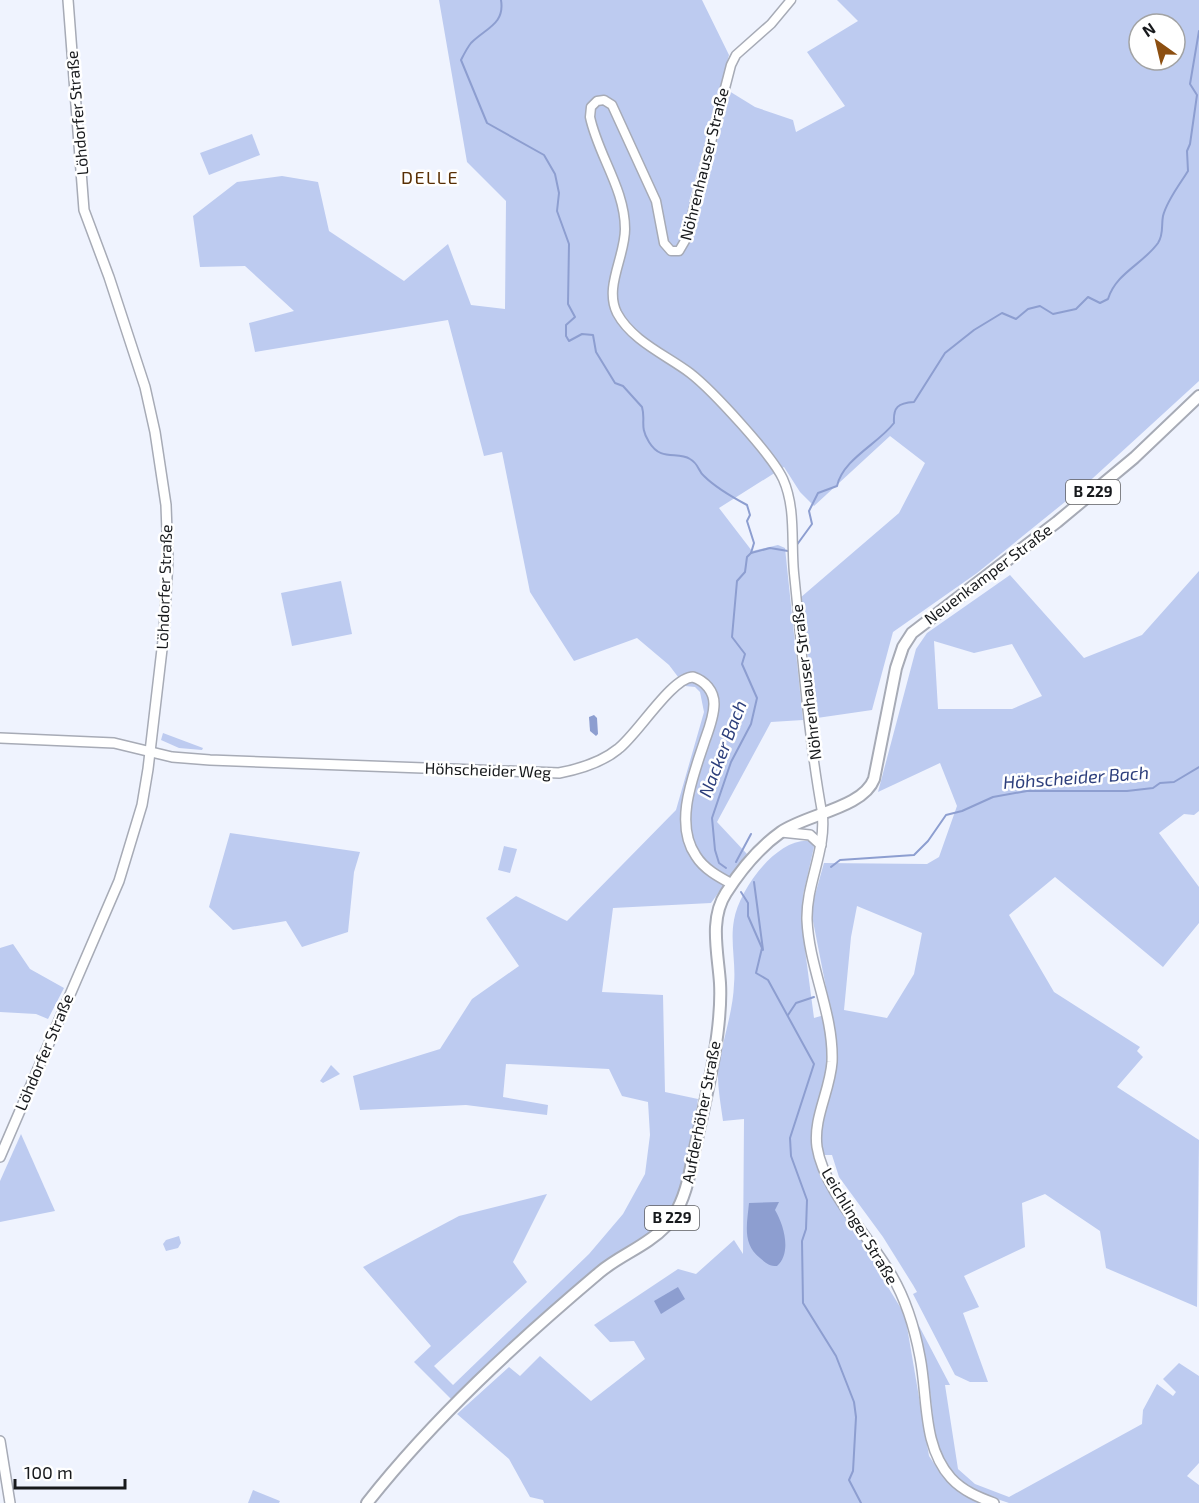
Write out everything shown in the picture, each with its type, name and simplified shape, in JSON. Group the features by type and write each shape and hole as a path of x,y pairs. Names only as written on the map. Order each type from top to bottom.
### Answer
{"main road":[{"name":"Löhdorfer Straße","path":"0,1157 125,865 142,805 151,750 166,594 166,505 155,432 145,387 110,277 84,210 68,0"},
{"name":"Neuenkamper Straße","path":"822,812 853,800 872,784 899,658 915,629 973,588 1074,508 1142,451 1199,396"},
{"name":"Höhscheider Weg","path":"151,750 172,757 234,761 559,773 594,764 618,750 677,683 683,678 693,677 708,688 714,703 689,795 686,819 688,837 693,853 702,864 732,884"},
{"path":"0,738 114,742 151,750"},
{"name":"Aufderhöher Straße","path":"367,1503 429,1430 473,1385 601,1271 656,1235 677,1211 686,1190 716,1037 720,990 716,924 721,902 732,884 758,853 781,832 822,812"},
{"name":"Leichlinger Straße","path":"822,812 821,845 807,912 815,975 832,1052 829,1086 818,1127 818,1153 831,1182 898,1288 920,1356 929,1430 938,1458 956,1483 994,1503"},
{"path":"781,832 810,835 821,845"},
{"path":"0,1441 10,1503"}],"street":[{"name":"Nöhrenhauser Straße","path":"791,0 771,24 736,55 720,99 685,244 678,251 669,251 664,243 656,201 612,105 604,100 597,101 591,107 590,117 619,195 624,216 624,247 612,290 617,312 635,334 700,381 774,465 783,479 791,505 792,552 822,812"}],"shaded area":[{"path":"439,0 702,0 729,55 689,202 702,205 729,91 755,107 793,120 796,132 845,106 807,52 858,21 837,0 1199,0 1199,381 1081,489 977,573 893,632 872,710 817,718 800,598 899,513 925,463 890,436 814,506 800,492 784,467 719,508 752,551 778,545 785,548 803,720 771,722 717,822 747,854 711,903 613,908 602,992 663,995 665,1092 698,1099 683,1180 671,1211 662,1225 452,1400 414,1362 431,1346 363,1267 459,1216 547,1194 513,1262 527,1282 434,1366 453,1385 589,1254 623,1214 645,1174 650,1135 648,1102 622,1096 609,1069 506,1064 503,1097 548,1105 547,1115 466,1105 360,1110 353,1076 440,1049 472,999 519,966 486,918 516,896 567,921 676,810 704,712 700,692 695,687 685,686 669,665 637,638 574,661 530,592 502,452 484,456 448,320 255,352 249,323 294,311 245,266 200,267 193,216 237,182 282,176 318,182 329,231 404,281 448,244 471,305 505,309 506,201 467,162"},
{"path":"252,134 260,155 209,175 200,153"},
{"path":"1199,571 1199,811 1194,815 1184,814 1159,833 1199,887 1199,923 1163,967 1055,877 1009,915 1054,992 1140,1047 1137,1051 1143,1057 1117,1087 1199,1140 1197,1307 1106,1268 1100,1231 1045,1194 1022,1203 1025,1247 964,1276 979,1307 963,1313 988,1382 970,1382 955,1375 913,1294 917,1292 883,1237 839,1177 832,1155 813,1155 821,1178 880,1267 883,1279 905,1315 929,1456 951,1483 981,1503 544,1503 543,1500 530,1497 509,1459 457,1414 509,1367 520,1376 540,1356 591,1401 645,1359 634,1341 610,1342 594,1325 678,1269 696,1274 734,1240 743,1254 744,1119 723,1121 718,1075 733,996 734,920 743,894 762,867 773,856 785,847 798,842 811,841 814,847 803,895 802,927 814,1018 831,1013 813,921 813,902 824,863 927,864 939,857 957,806 940,763 878,792 916,649 927,633 1010,575 1084,658 1142,635","holes":["934,641 974,653 1012,644 1042,696 1012,709 938,709","857,906 922,933 914,974 887,1018 844,1010 851,937"]},
{"path":"341,581 352,634 292,646 281,593"},
{"path":"594,715 597,718 598,734 596,736 590,731 589,717"},
{"path":"163,733 203,748 202,750 179,748 161,740"},
{"path":"230,833 360,852 354,872 348,932 302,947 286,921 233,930 209,907"},
{"path":"504,846 517,849 510,873 498,870"},
{"path":"13,944 30,969 64,988 48,1019 36,1014 0,1012 0,948"},
{"path":"331,1065 340,1074 323,1083 320,1081"},
{"path":"21,1134 55,1211 0,1222 0,1181"},
{"path":"779,1202 775,1210 784,1231 785,1247 782,1260 774,1266 764,1261 750,1246 747,1218 749,1203"},
{"path":"179,1236 181,1243 178,1248 166,1251 163,1244 166,1240"},
{"path":"678,1287 685,1299 661,1314 654,1301"},
{"path":"918,1324 950,1385 945,1385 958,1469 975,1484 1009,1497 1142,1424 1143,1410 1157,1384 1173,1396 1176,1392 1163,1379 1179,1363 1199,1376 1199,1463 1187,1476 1199,1485 1199,1503 1009,1503 982,1494 960,1481 946,1463 936,1444 928,1375"},
{"path":"253,1490 280,1501 279,1503 248,1503"}],"waterway":[{"name":"Nacker Bach","path":"501,0 500,15 497,20 471,43 461,60 487,123 544,155 555,174 559,193 557,211 569,244 568,304 575,317 566,325 566,336 569,341 582,334 593,335 596,352 615,383 623,386 642,407 644,432 654,448 664,454 685,457 693,461 702,474 714,484 747,505 750,515 747,521 754,543 747,557 745,572 737,581 732,637 745,654 742,664 757,698 751,724 731,762 712,818 715,850 719,863 726,868"},
{"path":"796,546 812,524 809,511 818,493 837,486 841,476 853,460 894,423 894,413 898,407 904,403 914,402 945,353 974,330 1002,313 1016,319 1028,309 1040,306 1053,314 1076,309 1088,297 1100,303 1108,299 1123,275 1158,243 1165,210 1188,171 1187,151 1197,95 1190,84 1199,31"},
{"path":"751,553 770,548 788,551"},
{"name":"Höhscheider Bach","path":"831,867 840,860 914,855 928,841 946,815 962,811 993,797 1027,791 1127,791 1153,788 1160,783 1174,782 1199,767"},
{"path":"736,862 751,834"},
{"path":"754,882 763,950"},
{"name":"Nacker Bach","path":"741,892 748,903 748,916 762,948 756,973 768,980 814,1064 790,1138 791,1156 807,1200 806,1229 802,1241 803,1303 836,1356 854,1402 856,1417 853,1471 849,1480 861,1503"},
{"name":"Höhscheider Bach","path":"788,1015 796,1003 814,997"}],"district":[{"name":"DELLE","path":"430,178"}]}
